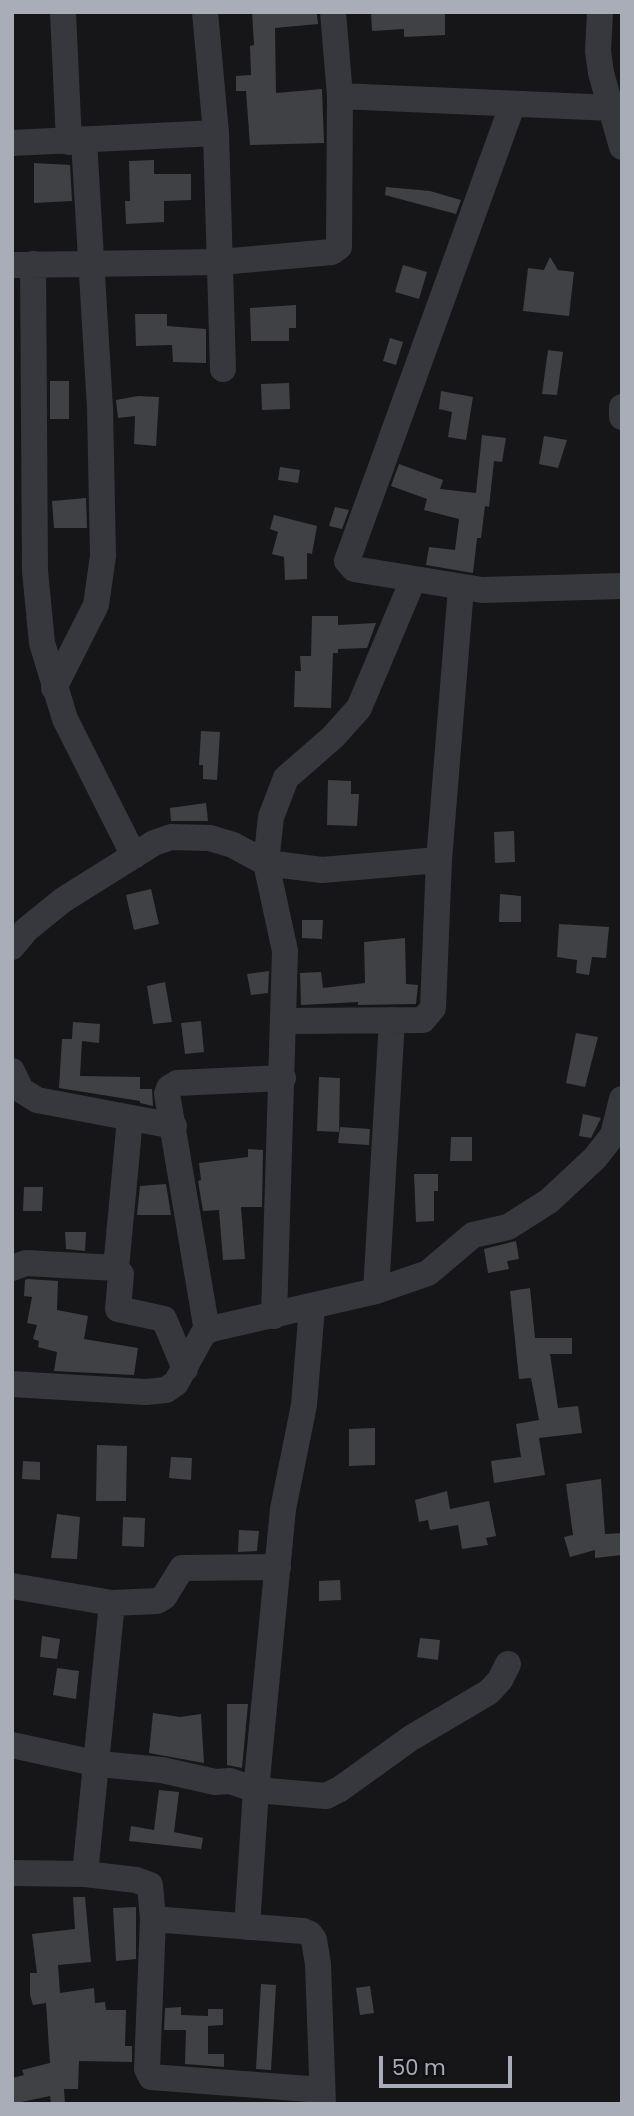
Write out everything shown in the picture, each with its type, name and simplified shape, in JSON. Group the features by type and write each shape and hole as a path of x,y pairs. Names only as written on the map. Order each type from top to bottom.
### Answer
{"street":[{"path":"54,688 96,605 103,556 100,408 90,265 63,12"},
{"path":"205,12 216,133 223,369"},
{"path":"134,856 80,754 54,688 39,622 23,264 221,262 332,253 339,247 340,96 333,12"},
{"path":"600,12 610,53 612,108 622,147"},
{"path":"340,96 512,106 612,108"},
{"path":"512,106 347,561 354,569 461,588 516,590 622,586"},
{"path":"12,143 216,133"},
{"path":"622,407 622,418"},
{"path":"274,1317 285,1021 282,1005 285,951 266,863 271,817 286,778 296,766 333,737 359,708 413,580"},
{"path":"285,1021 423,1020 433,1008 439,860 461,588"},
{"path":"13,943 63,900 154,843 189,836 210,838 233,845 266,863 322,870 439,860"},
{"path":"376,1291 392,1020"},
{"path":"12,1071 21,1090 37,1100 174,1126"},
{"path":"12,1384 146,1392 166,1390 176,1383 207,1331 167,1094 169,1088 177,1083 283,1078"},
{"path":"207,1331 376,1291 428,1273 474,1235 508,1227 549,1201 595,1158 613,1135 622,1099"},
{"path":"130,1119 116,1268 121,1274 118,1309 164,1319 185,1368"},
{"path":"12,1268 26,1263 116,1268"},
{"path":"247,1927 256,1790 278,1567 287,1483 304,1405 313,1307"},
{"path":"12,1586 112,1603 157,1601 164,1597 181,1568 278,1567"},
{"path":"85,1874 99,1764 112,1603"},
{"path":"12,1745 99,1764 162,1770 215,1782 230,1781 256,1790 326,1796 340,1789 411,1738 489,1692 500,1680 508,1664"},
{"path":"12,1873 85,1874 136,1880 150,1885 153,1919 147,2069 151,2077 322,2097 318,1965 314,1940 303,1931 153,1919"}],"building":[{"path":"252,12 317,14 318,24 275,28 276,93 322,89 324,143 250,145 246,91 236,91 236,76 251,75 250,46 254,45"},
{"path":"371,12 445,13 445,35 404,37 404,29 372,31"},
{"path":"154,160 154,174 191,174 191,200 164,201 164,222 126,224 125,201 130,201 129,161"},
{"path":"34,163 70,165 72,201 34,203"},
{"path":"386,187 430,191 461,200 456,214 385,195"},
{"path":"550,257 558,270 574,272 569,316 523,311 528,268 544,270"},
{"path":"403,265 427,272 419,299 395,292"},
{"path":"296,305 296,328 289,328 289,341 251,341 250,308"},
{"path":"135,314 167,314 167,326 206,329 206,363 173,362 172,345 136,346"},
{"path":"390,338 403,342 396,365 383,361"},
{"path":"548,350 563,352 557,395 542,394"},
{"path":"50,381 69,381 69,419 50,419"},
{"path":"289,383 290,409 262,410 261,384"},
{"path":"441,391 473,397 466,440 448,437 452,412 439,409"},
{"path":"138,396 159,397 156,446 134,444 135,416 118,418 116,400"},
{"path":"482,435 506,438 502,462 494,461 489,507 485,506 481,538 477,538 473,573 426,565 429,547 455,550 459,519 424,510 427,499 391,486 399,464 443,480 440,489 476,493"},
{"path":"544,436 567,440 558,468 539,464"},
{"path":"280,467 300,470 298,483 278,480"},
{"path":"86,498 87,528 54,528 52,501"},
{"path":"335,507 349,510 342,529 329,526"},
{"path":"274,515 317,526 312,554 307,553 307,579 285,580 284,557 272,554 278,532 270,529"},
{"path":"312,616 338,616 338,625 376,623 367,648 338,649 338,653 333,653 331,708 294,707 295,671 301,671 300,656 311,656"},
{"path":"201,731 220,732 217,780 203,779 203,765 199,765"},
{"path":"328,780 351,781 351,794 359,794 357,826 327,825"},
{"path":"206,803 208,821 171,821 170,808"},
{"path":"514,831 515,862 495,863 494,832"},
{"path":"151,889 159,924 134,930 126,895"},
{"path":"500,894 521,896 521,922 499,922"},
{"path":"302,920 323,920 322,939 302,938"},
{"path":"559,924 609,927 606,958 592,957 589,975 576,973 577,960 557,957"},
{"path":"405,938 406,984 418,985 416,1004 358,1005 358,1002 301,1005 300,973 321,972 323,988 365,983 364,942"},
{"path":"269,971 268,993 251,995 247,974"},
{"path":"165,982 172,1022 153,1024 147,986"},
{"path":"201,1021 204,1052 185,1054 181,1023"},
{"path":"73,1022 100,1024 99,1043 82,1041 80,1076 140,1077 140,1089 152,1089 153,1106 140,1101 59,1088 62,1039 72,1039"},
{"path":"576,1033 598,1037 585,1087 566,1083"},
{"path":"319,1077 340,1078 339,1132 317,1131"},
{"path":"583,1114 601,1118 591,1138 579,1136"},
{"path":"340,1127 370,1129 369,1145 338,1143"},
{"path":"451,1137 472,1137 472,1161 450,1161"},
{"path":"248,1149 263,1150 262,1207 241,1207 245,1259 223,1260 219,1210 203,1211 198,1181 201,1180 199,1163 248,1157"},
{"path":"414,1174 438,1174 438,1191 434,1191 434,1221 416,1222"},
{"path":"166,1184 171,1215 137,1215 140,1186"},
{"path":"24,1187 43,1187 42,1211 23,1211"},
{"path":"65,1232 86,1232 85,1251 66,1249"},
{"path":"516,1241 519,1259 507,1261 509,1269 488,1273 484,1249"},
{"path":"25,1280 58,1281 57,1310 88,1316 84,1339 138,1348 134,1375 54,1371 57,1352 38,1347 39,1341 33,1339 37,1325 27,1323 32,1297 24,1296"},
{"path":"530,1288 535,1338 572,1338 572,1354 550,1354 558,1408 578,1406 582,1433 539,1438 545,1475 494,1483 491,1461 521,1457 516,1424 539,1420 531,1378 519,1379 510,1291"},
{"path":"375,1428 375,1465 349,1466 349,1429"},
{"path":"97,1445 127,1446 126,1501 96,1501"},
{"path":"171,1457 192,1458 191,1480 169,1478"},
{"path":"23,1461 40,1462 40,1480 22,1479"},
{"path":"601,1479 605,1534 622,1533 622,1555 595,1558 595,1550 570,1557 564,1537 573,1535 566,1484"},
{"path":"447,1491 450,1509 489,1501 496,1536 486,1538 488,1545 462,1549 458,1525 430,1530 428,1520 419,1522 415,1500"},
{"path":"57,1514 80,1517 77,1559 51,1558"},
{"path":"123,1517 145,1518 144,1547 122,1546"},
{"path":"239,1530 259,1531 257,1551 238,1552"},
{"path":"340,1580 341,1600 319,1601 319,1581"},
{"path":"42,1636 60,1639 57,1659 40,1657"},
{"path":"420,1638 440,1640 438,1660 417,1657"},
{"path":"57,1668 79,1671 76,1699 53,1695"},
{"path":"227,1704 248,1704 242,1768 227,1765"},
{"path":"153,1713 180,1717 201,1714 204,1763 149,1753"},
{"path":"159,1790 179,1792 174,1832 203,1838 201,1849 129,1841 131,1826 154,1830"},
{"path":"73,1897 85,1897 91,1962 58,1965 60,1993 94,1988 95,2003 105,2002 106,2010 126,2010 125,2046 132,2046 132,2062 79,2061 78,2089 64,2089 65,2104 51,2104 50,2096 12,2104 12,2078 24,2075 22,2070 50,2063 46,2003 33,2005 30,1995 30,1973 37,1973 32,1934 75,1929"},
{"path":"136,1907 136,1959 116,1961 113,1908"},
{"path":"261,1984 276,1985 271,2070 256,2069"},
{"path":"370,1986 374,2013 360,2015 356,1988"},
{"path":"181,2007 181,2015 208,2016 208,2009 223,2009 223,2025 208,2026 208,2054 224,2054 224,2067 185,2064 186,2030 164,2030 165,2008"}]}
